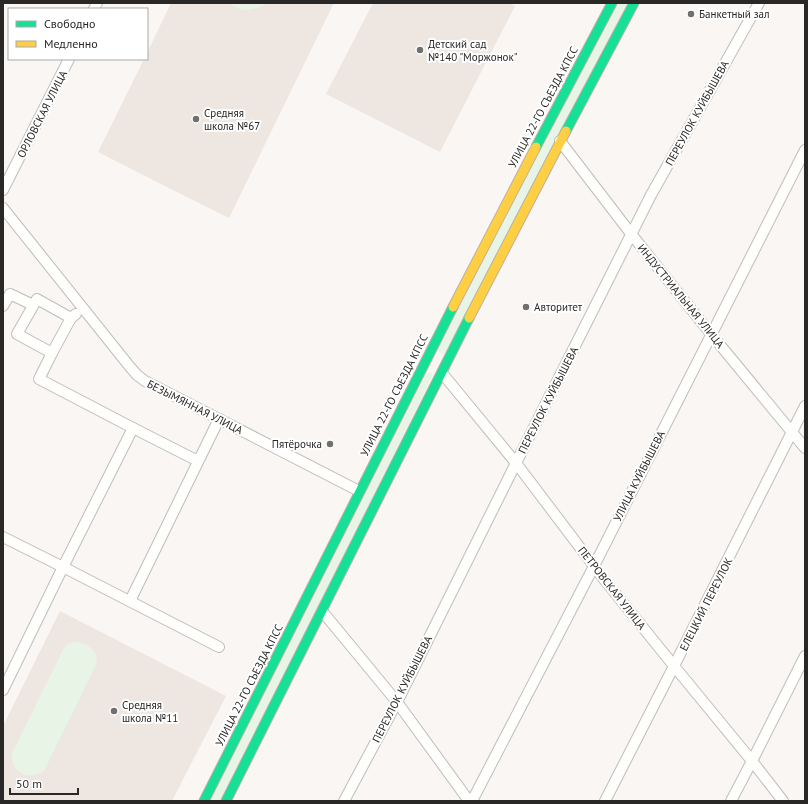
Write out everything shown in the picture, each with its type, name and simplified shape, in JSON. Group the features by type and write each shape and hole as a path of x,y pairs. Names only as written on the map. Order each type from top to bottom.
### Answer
{"main road":[{"name":"УЛИЦА 22-ГО СЪЕЗДА КПСС","path":"204,801 417,376 541,134 612,3"},
{"path":"226,801 560,141 634,3"}],"street":[{"name":"ПЕРЕУЛОК КУЙБЫШЕВА","path":"344,801 396,702 651,195 759,3"},
{"name":"ОРЛОВСКАЯ УЛИЦА","path":"3,190 68,60"},
{"name":"ИНДУСТРИАЛЬНАЯ УЛИЦА","path":"560,141 632,235 711,334 805,448"},
{"name":"УЛИЦА КУЙБЫШЕВА","path":"472,801 594,566 805,150"},
{"name":"БЕЗЫМЯННАЯ УЛИЦА","path":"3,208 83,309 137,375 144,381 359,491"},
{"path":"3,306 10,294 33,306"},
{"path":"52,353 17,334 36,299 71,318"},
{"path":"83,309 71,318 39,379 198,460"},
{"name":"ПЕТРОВСКАЯ УЛИЦА","path":"442,373 516,463 594,566 783,801"},
{"name":"ЕЛЕЦКИЙ ПЕРЕУЛОК","path":"605,801 805,406"},
{"path":"130,601 219,419"},
{"path":"3,690 133,428"},
{"path":"3,538 220,647"},
{"path":"322,611 396,702 469,801"},
{"path":"731,801 805,656"}],"shaded area":[{"name":"Средняя школа №67","path":"171,3 334,3 229,218 98,152 144,60 148,60 148,51"},
{"name":"Детский сад №140 \"Моржонок\"","path":"373,3 509,3 515,6 440,152 326,94"},
{"name":"Средняя школа №11","path":"60,611 226,696 172,801 3,801 3,726"}],"green space":[{"path":"230,3 267,3 258,8 243,10"},
{"path":"617,3 628,3 444,355 440,353 438,349"},
{"path":"428,373 433,375 222,801 210,801 426,374"},
{"path":"80,642 92,649 97,660 96,665 44,771 38,774 26,775 17,770 14,766 12,753 64,648 67,644"}],"traffic: fast":[{"path":"536,147 612,3"},
{"path":"566,131 634,3"},
{"path":"204,801 453,307"},
{"path":"226,801 469,318"}],"traffic: slow":[{"path":"469,318 566,131"},
{"path":"453,307 536,147"}],"place":[{"name":"Банкетный зал","path":"691,14"},
{"name":"Детский сад №140 \"Моржонок\"","path":"420,50"},
{"name":"Средняя школа №67","path":"196,119"},
{"name":"Авторитет","path":"526,307"},
{"name":"Пятёрочка","path":"330,444"},
{"name":"Средняя школа №11","path":"114,711"}]}
